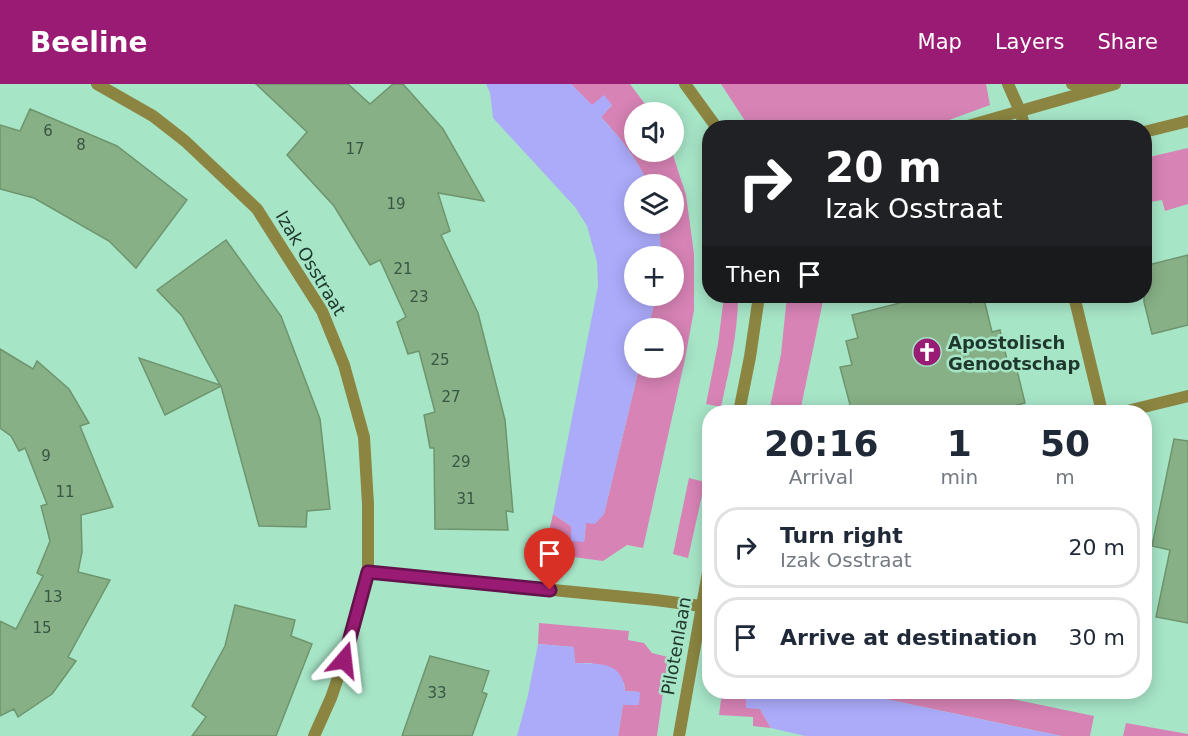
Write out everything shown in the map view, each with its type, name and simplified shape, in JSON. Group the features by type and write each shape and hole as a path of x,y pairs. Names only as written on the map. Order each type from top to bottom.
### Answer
{"street":[{"name":"Izak Osstraat","path":"97,84 153,116 185,141 257,209 322,311 344,365 364,437 368,504 368,572 348,650 331,698 314,736"},
{"path":"685,84 711,120"},
{"path":"1008,84 1023,120"},
{"path":"1072,84 1095,89"},
{"path":"989,120 1115,84"},
{"path":"1152,130 1188,121"},
{"path":"740,405 758,303"},
{"path":"1076,303 1100,405"},
{"path":"1151,405 1188,396"},
{"path":"368,572 701,606"},
{"name":"Pilotenlaan","path":"680,736 702,601"}],"shaded area":[{"path":"571,84 630,84 644,102 624,102 624,144 601,117 612,105 592,106"},
{"path":"721,84 986,84 990,105 949,120 744,120"},
{"path":"1188,148 1188,204 1165,211 1162,200 1152,202 1152,156"},
{"path":"636,162 675,162 679,174 643,174"},
{"path":"684,189 694,254 694,310 684,364 684,318 650,318 654,306 684,306 684,246 660,246 660,234 684,234"},
{"path":"723,303 738,303 735,338 721,405 711,405 706,404 718,344"},
{"path":"786,303 823,303 801,405 770,405 781,354"},
{"path":"637,378 681,378 643,548 627,545 603,561 544,553 553,514 571,526 584,542 586,523 604,514"},
{"path":"689,478 702,481 702,495 688,558 673,554"},
{"path":"539,623 629,631 628,640 644,643 652,653 668,657 657,736 618,736 623,704 640,692 625,691 624,683 591,663 575,663 573,647 538,644"},
{"path":"721,699 757,699 746,707 760,709 771,728 753,726 753,717 719,715"},
{"path":"885,699 1012,699 1094,716 1090,736 1061,736"},
{"path":"1126,723 1188,734 1188,736 1123,736"}],"water":[{"path":"486,84 571,84 592,105 604,95 612,105 601,117 624,144 624,162 636,162 643,174 624,174 624,234 660,234 660,246 624,246 624,306 654,306 650,318 624,318 624,378 637,378 604,514 595,524 586,523 584,542 571,541 571,526 553,514 598,286 597,262 587,226 575,207 493,118 490,93"},
{"path":"538,644 574,647 575,663 608,666 619,674 625,691 640,692 639,705 623,705 618,736 517,736"},
{"path":"746,699 885,699 1061,736 805,736 771,728 760,709 746,708"}],"building":[{"path":"256,84 348,84 370,104 393,84 403,84 443,129 484,201 438,193 450,231 441,235 478,313 505,420 513,512 506,511 508,530 435,529 434,448 430,448 424,415 435,412 419,351 408,354 397,322 406,317 380,260 370,265 334,206 287,155 307,132"},
{"path":"30,109 117,146 187,200 136,268 109,241 34,198 0,189 0,125 20,131"},
{"path":"226,240 281,316 320,419 330,509 307,511 306,527 259,526 221,386 165,415 139,358 220,385 182,316 157,290"},
{"path":"1188,255 1188,325 1152,334 1144,303 1152,303 1152,264"},
{"name":"Apostolisch Genootschap","path":"900,303 985,303 992,332 1000,330 1008,364 1015,362 1025,403 1018,405 850,405 840,367 852,365 846,341 858,338 852,315"},
{"path":"0,349 33,369 37,361 69,389 89,423 80,426 113,507 81,515 82,552 78,572 110,580 68,657 76,661 52,694 18,717 14,709 0,716 0,621 16,629 43,576 37,573 50,541 41,506 47,504 25,448 19,451 11,436 0,428"},
{"path":"1174,439 1188,441 1188,623 1156,617 1170,550 1152,546"},
{"path":"235,605 295,620 291,636 312,644 276,736 192,736 206,717 192,706 225,646"},
{"path":"430,656 489,671 482,692 487,694 472,736 402,736"}],"place":[{"name":"Apostolisch Genootschap","path":"927,352"}],"route":[{"path":"344,660 368,572 550,590"}]}
